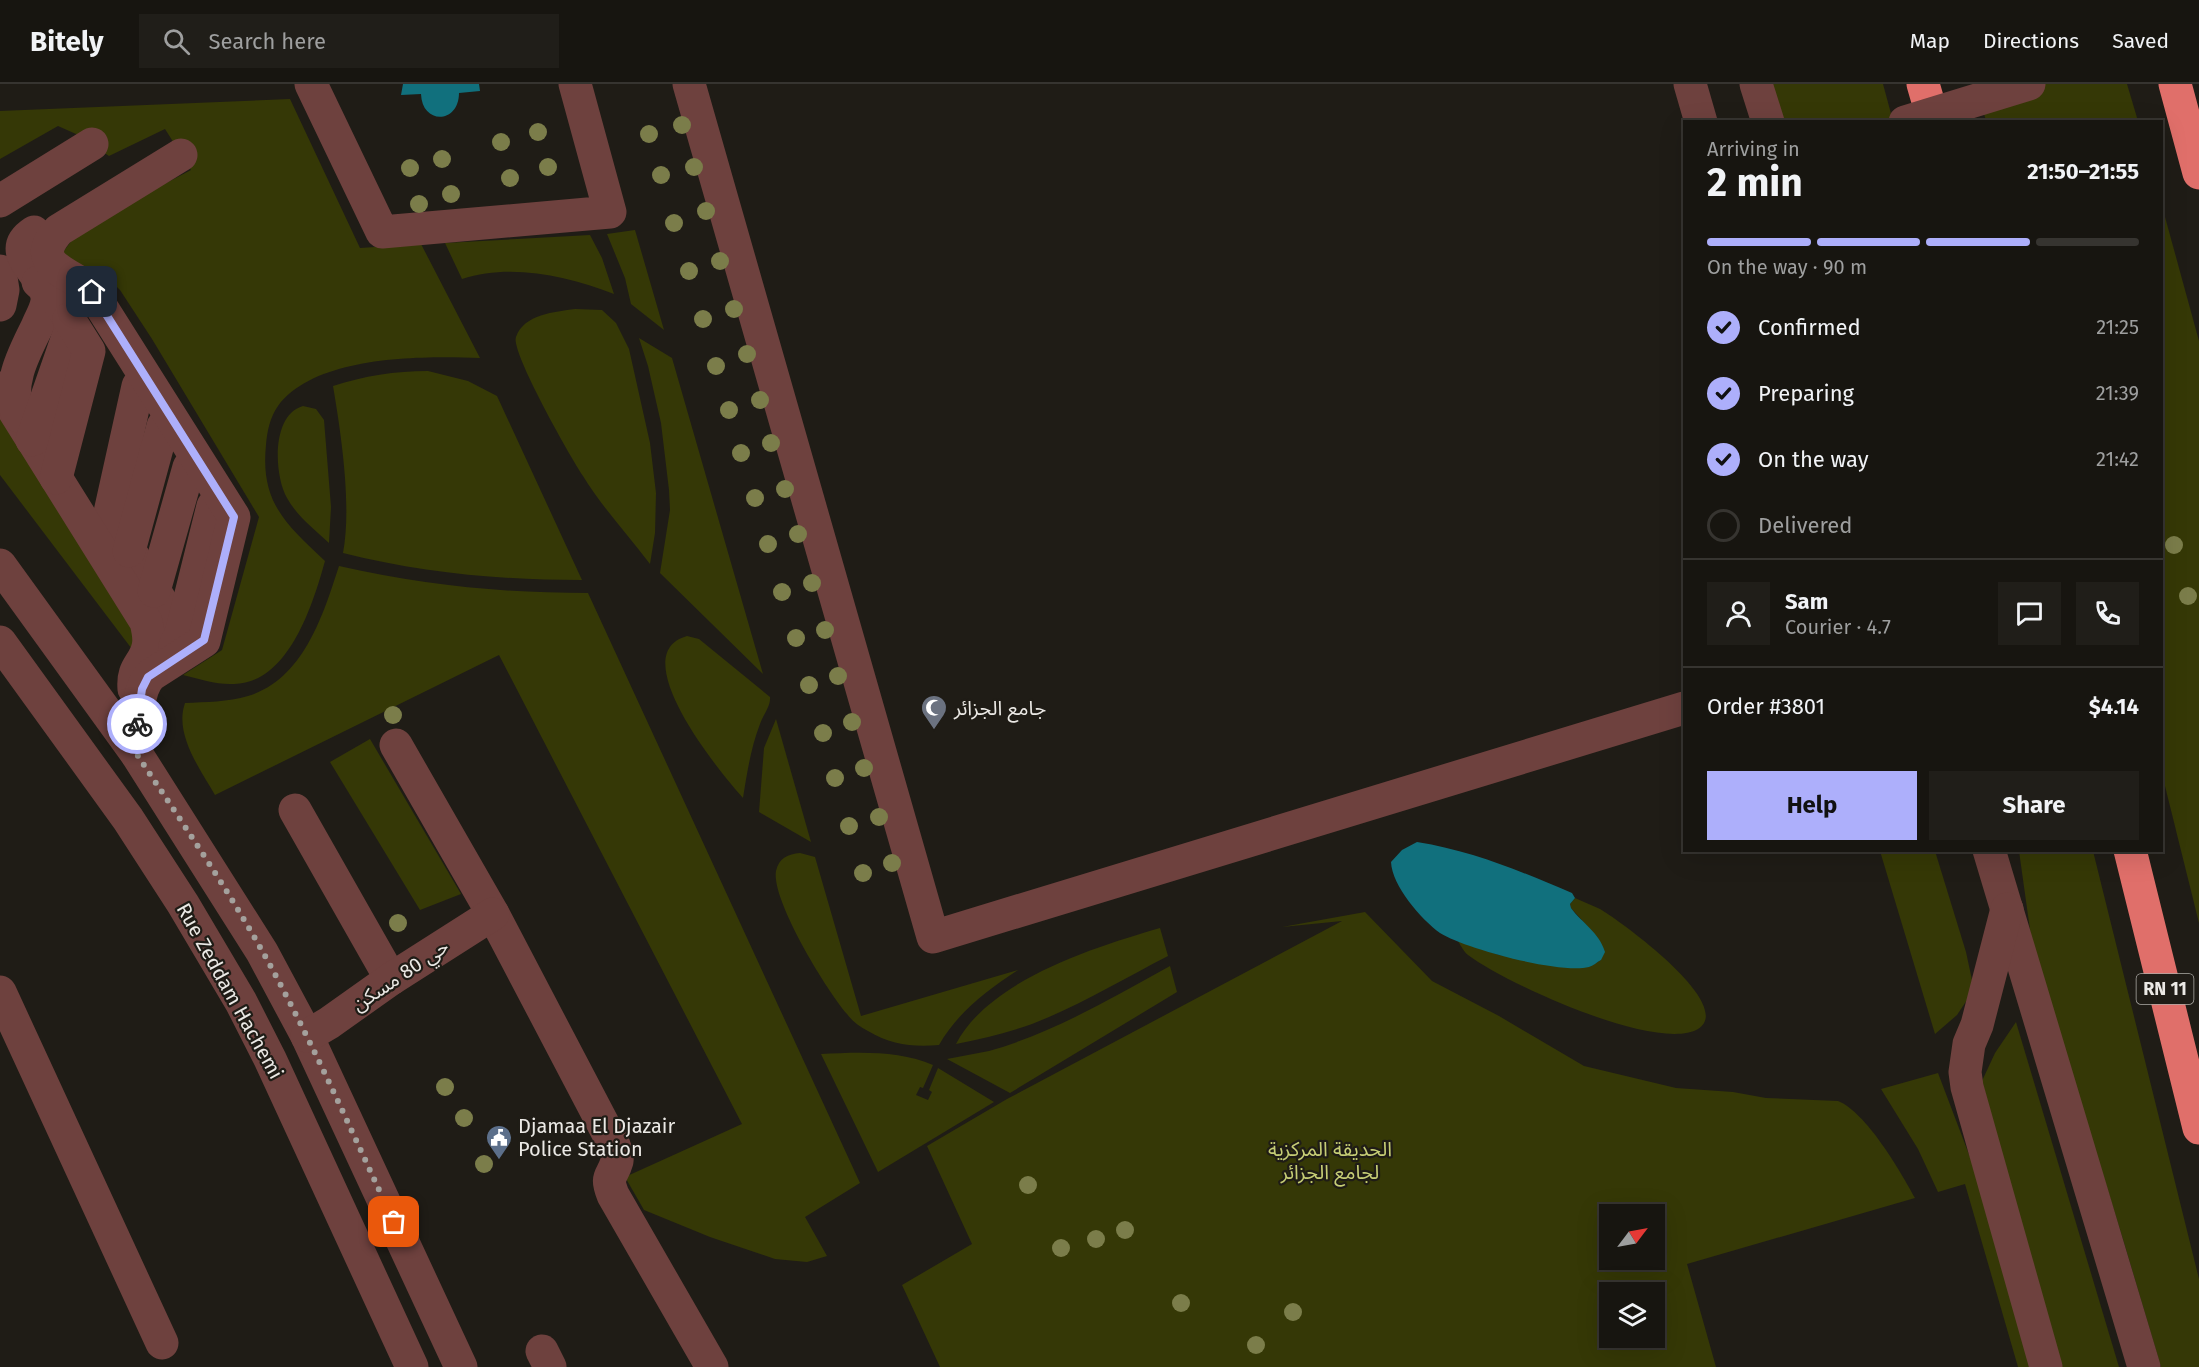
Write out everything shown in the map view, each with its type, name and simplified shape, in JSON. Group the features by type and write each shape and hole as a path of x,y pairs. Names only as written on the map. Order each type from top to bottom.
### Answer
{"highway":[{"path":"1923,84 1933,120"},
{"path":"2175,84 2199,172"},
{"name":"RN 11","path":"2130,852 2199,1128"}],"street":[{"path":"311,84 382,232 610,212 575,84"},
{"path":"689,84 933,937 1683,708"},
{"path":"1690,84 1700,120"},
{"path":"1756,84 1767,120"},
{"path":"1912,120 2029,84"},
{"path":"0,180 84,139 0,201"},
{"path":"16,272 40,221 52,210 177,148 59,230 50,241 48,254 55,267 92,292 232,513 234,523 204,640 148,677 142,689 137,739"},
{"path":"16,272 33,247 39,261 56,278 79,292 230,535"},
{"path":"16,272 51,294 89,351 56,478"},
{"path":"16,272 47,299 18,369 14,388 13,404 25,429"},
{"path":"25,429 70,332 69,319"},
{"path":"138,386 109,517 173,621 177,631 176,644"},
{"path":"0,388 146,622 149,637 148,648 134,677 137,739"},
{"path":"129,551 163,426"},
{"path":"154,591 189,467"},
{"path":"134,689 144,667 170,651 176,644 184,623 213,506"},
{"path":"0,565 137,739 252,934 307,1036 461,1367"},
{"name":"Rue Zeddam Hachemi","path":"0,642 122,811 183,904 230,983 270,1059 412,1367"},
{"path":"396,746 493,914 612,1141 617,1153 617,1161 609,1176 613,1196 712,1367"},
{"path":"295,810 391,979"},
{"path":"1990,852 2144,1367"},
{"path":"2012,852 2007,909 1965,1035 1969,1044 1966,1057 1967,1087 2046,1367"},
{"name":"حي 80 مسكن","path":"307,1036 493,914"},
{"path":"0,992 162,1344"}],"green space":[{"path":"1756,84 1883,84 1893,120 1768,120"},
{"path":"1976,84 2127,84 2138,120 1986,120"},
{"path":"290,99 360,248 421,244 480,358 401,359 343,368 317,377 295,389 278,406 267,435 265,465 267,483 272,498 288,524 325,561 305,619 284,656 270,670 253,680 221,684 183,675 222,650 259,517 120,290 112,282 75,265 63,252 82,227 191,170 165,129 109,156 76,134 58,126 0,159 0,111"},
{"path":"2163,210 2199,341 2199,923 2163,778"},
{"path":"635,230 664,330 631,304 625,278 607,234"},
{"path":"590,235 602,258 614,294 558,277 519,272 481,274 462,279 445,243"},
{"path":"575,309 602,310 616,323 629,349 650,443 656,493 655,533 650,564 598,499 576,465 531,382 517,346 516,337 526,323 541,315"},
{"path":"639,338 672,358 763,674 660,573 670,510 669,490 661,423"},
{"path":"428,371 468,381 497,396 582,580 522,579 462,574 402,566 343,553 346,492 333,386 380,375"},
{"path":"303,406 316,409 324,420 331,507 329,543 291,505 280,475 278,447 280,433 285,421"},
{"path":"0,407 136,617 138,657 0,475"},
{"path":"339,566 463,587 588,593 860,1183 805,1217 827,1256 807,1262 775,1259 710,1237 644,1210 625,1177 742,1124 499,655 215,795 196,763 186,739 183,727 185,703 225,701 248,696 267,688 284,675 297,660 318,624"},
{"path":"687,636 699,639 770,697 754,742 743,798 716,766 699,741 671,689 665,666 670,647"},
{"path":"776,719 811,842 759,812 764,748"},
{"path":"370,739 461,894 420,910 330,762"},
{"path":"1880,852 1935,852 1966,952 1972,980 1969,997 1957,1015 1935,1034"},
{"path":"2019,852 2093,852 2199,1279 2199,1367 2161,1367 2033,951"},
{"path":"800,853 815,857 861,1016 1018,970 964,1012 939,1045 902,1044 877,1036 862,1028 849,1017 814,966 782,902 777,885 777,867 785,858"},
{"path":"1575,898 1600,909 1629,929 1650,945 1689,983 1702,1002 1706,1017 1698,1029 1678,1034 1650,1032 1582,1012 1514,982 1487,967 1467,954 1458,941 1499,955 1589,967 1601,960 1598,938 1571,908 1570,904"},
{"name":"الحديقة المركزية لجامع الجزائر","path":"1365,912 1432,981 1499,1016 1584,1066 1676,1088 1733,1092 1766,1098 1838,1101 1849,1107 1871,1130 1892,1159 1915,1198 1687,1264 1716,1367 940,1367 902,1285 972,1244 927,1146 1007,1099 1342,921 1282,927"},
{"path":"1160,928 1168,956 1049,1017 1004,1033 956,1044 972,1021 1018,984 1076,956"},
{"path":"1170,966 1177,992 1010,1093 947,1059 989,1051 1036,1035 1082,1014"},
{"path":"2016,1022 2119,1367 2060,1367 1982,1081 1995,1053"},
{"path":"878,1053 920,1060 933,1065 923,1088 920,1087 916,1095 928,1100 932,1092 929,1090 938,1068 994,1102 878,1172 821,1054"},
{"path":"1938,1073 1992,1215 2038,1367 2018,1367 1965,1184 1938,1192 1918,1149 1881,1089"}],"water":[{"path":"403,84 479,84 480,91 459,93 453,111 440,117 427,111 421,94 401,95"},
{"path":"1417,842 1477,856 1572,893 1575,898 1570,904 1571,908 1595,933 1602,945 1605,952 1601,960 1589,967 1575,968 1536,964 1491,953 1440,933 1409,901 1396,881 1393,871 1391,862 1402,850"}],"way so far":[{"path":"137,724 136,753 184,825 278,979 394,1222"}],"place":[{"name":"جامع الجزائر","path":"934,731"},
{"name":"Djamaa El Djazair Police Station","path":"499,1161"}],"route":[{"path":"92,292 234,517 204,640 148,677 142,689 137,724"}]}
